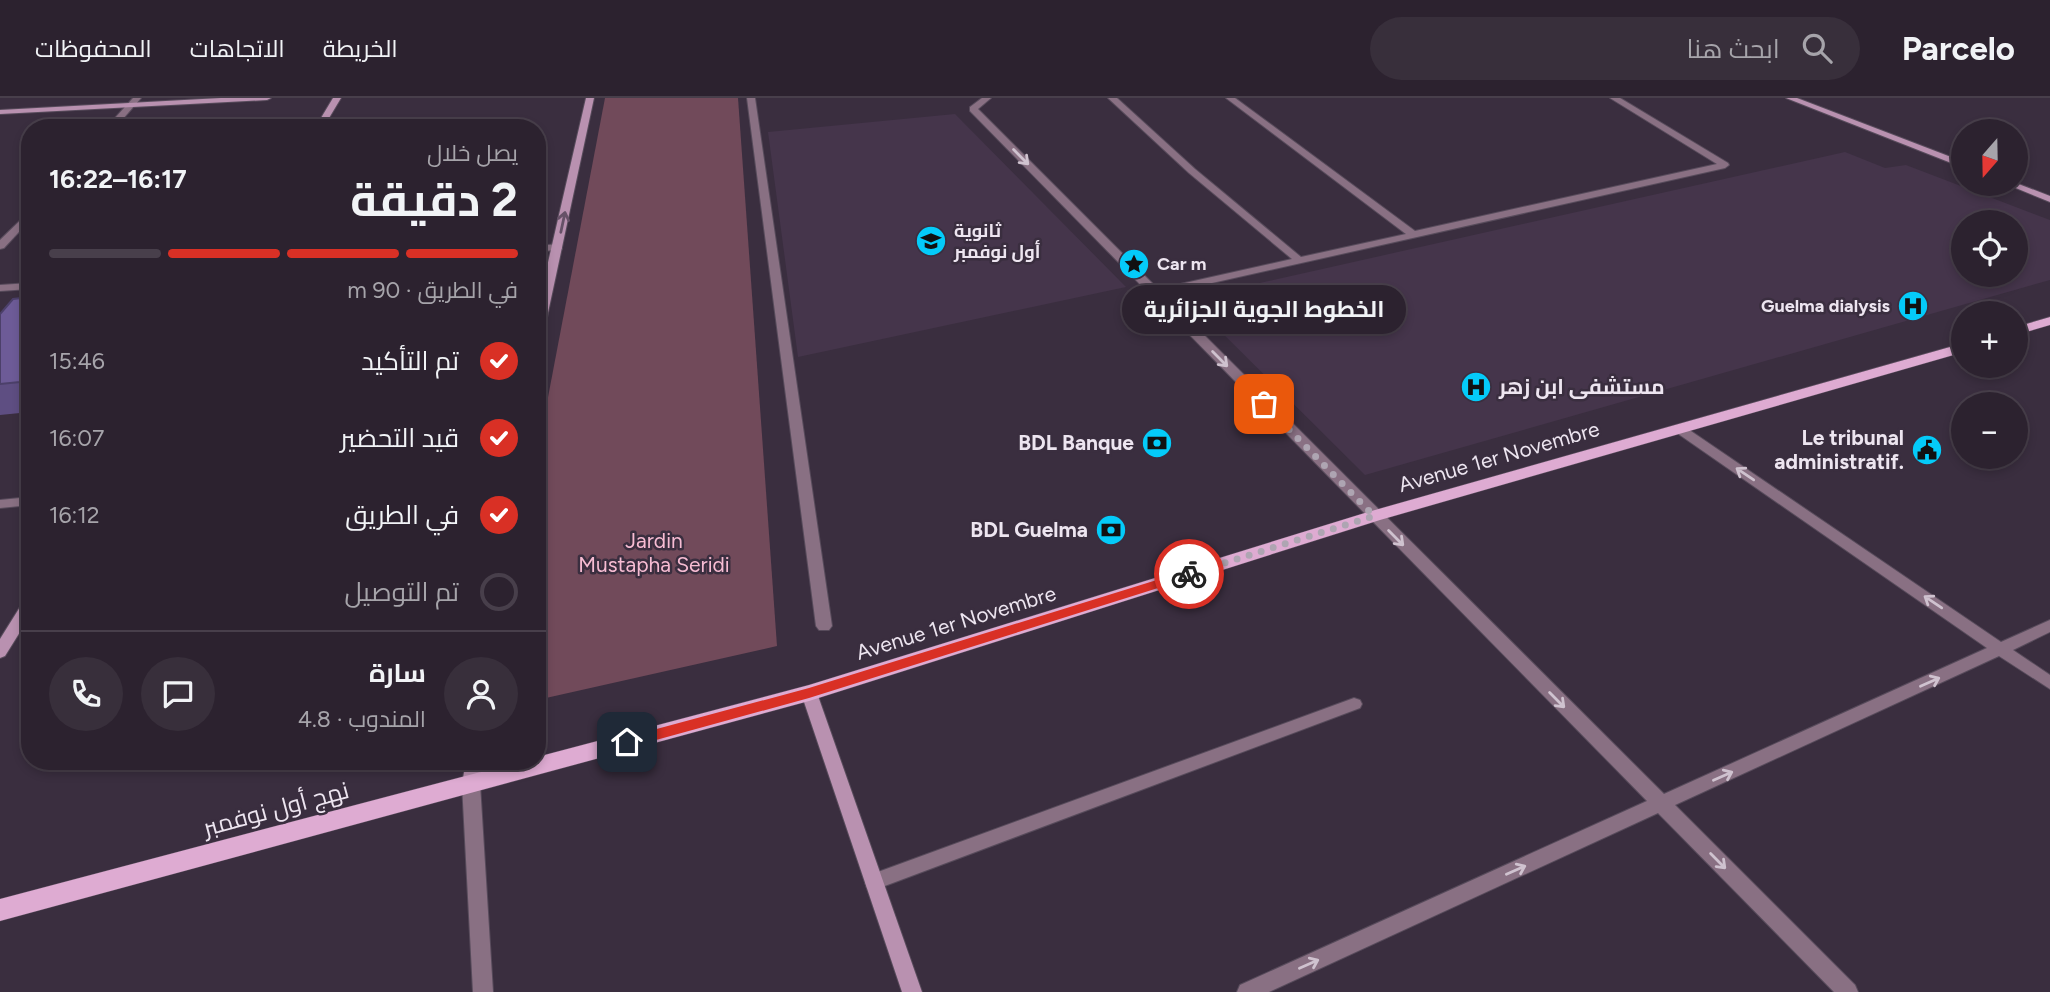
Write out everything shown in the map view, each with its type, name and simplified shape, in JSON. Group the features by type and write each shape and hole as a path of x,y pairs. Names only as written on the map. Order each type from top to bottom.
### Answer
{"main road":[{"path":"0,112 267,98"},
{"path":"324,119 337,98"},
{"path":"546,298 590,98"},
{"path":"1790,98 1951,160"},
{"path":"2028,191 2050,199"},
{"path":"2028,327 2050,321"},
{"name":"Avenue 1er Novembre","path":"809,693 1374,516 1951,351"},
{"path":"0,652 21,618"},
{"path":"809,693 912,992"},
{"name":"نهج أول نوفمبر","path":"546,764 809,693"},
{"path":"471,784 473,770"},
{"name":"نهج أول نوفمبر","path":"0,910 523,770"}],"street":[{"path":"118,119 137,98"},
{"path":"751,98 824,626"},
{"path":"987,98 973,109 1849,992"},
{"path":"1112,98 1192,171 1299,260"},
{"path":"1230,98 1414,235"},
{"path":"1154,293 1725,166 1614,98"},
{"path":"0,247 21,224"},
{"path":"546,248 558,247"},
{"path":"0,288 21,287"},
{"path":"1681,430 2050,683"},
{"path":"0,504 21,502"},
{"path":"1247,992 2050,626"},
{"path":"874,882 1354,704"},
{"path":"471,784 483,992"}],"shaded area":[{"name":"ثانوية أول نوفمبر","path":"955,114 1126,287 798,357 768,132"},
{"name":"مستشفى ابن زهر","path":"1845,152 1885,168 1906,165 1951,182 1951,196 1987,196 2024,210 1951,210 1951,287 2025,287 1976,301 1951,301 1951,308 1365,475 1188,299"},
{"name":"مستشفى ابن زهر","path":"2028,212 2050,220 2050,280 2028,286"}],"green space":[{"name":"Jardin Mustapha Seridi","path":"605,98 738,98 777,646 546,698 546,408"}],"building":[{"path":"21,298 21,381 0,384 0,314 13,299"}],"way so far":[{"path":"1189,574 1374,516 1264,404"}],"place":[{"name":"ثانوية أول نوفمبر","path":"931,241"},
{"name":"Car m","path":"1134,264"},
{"name":"Guelma dialysis","path":"1913,306"},
{"name":"مستشفى ابن زهر","path":"1476,387"},
{"name":"الخطوط الجوية الجزائرية","path":"1264,404"},
{"name":"BDL Banque","path":"1157,443"},
{"name":"Le tribunal administratif.","path":"1927,450"},
{"name":"BDL Guelma","path":"1111,530"}],"route":[{"path":"627,742 809,693 1189,574"}]}
